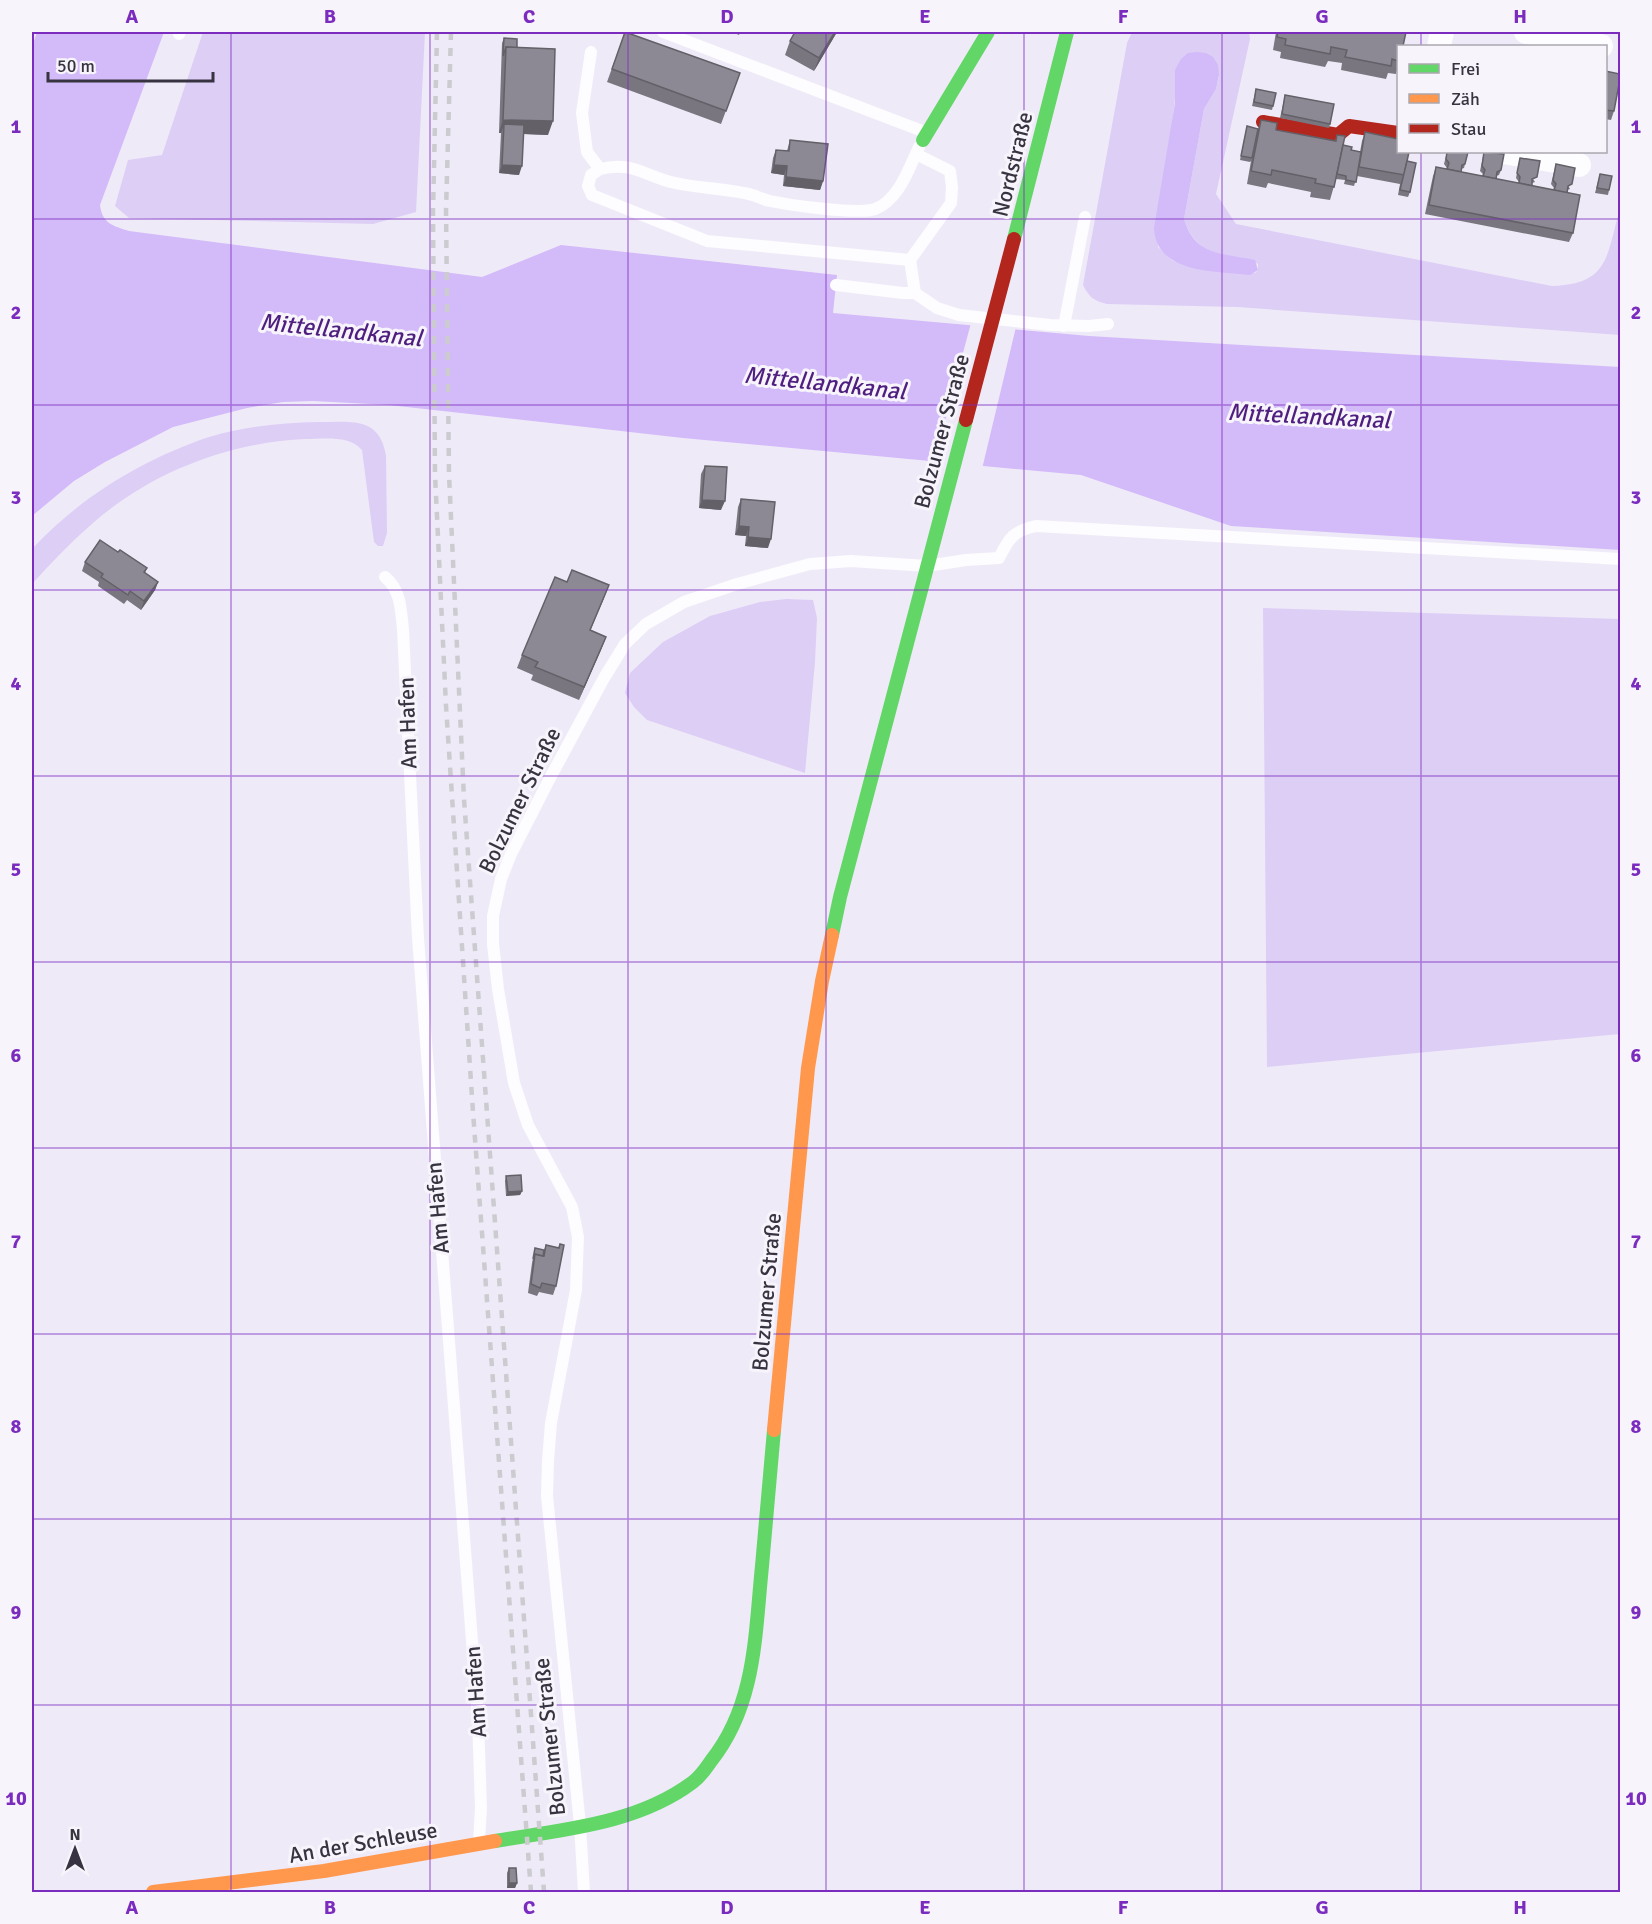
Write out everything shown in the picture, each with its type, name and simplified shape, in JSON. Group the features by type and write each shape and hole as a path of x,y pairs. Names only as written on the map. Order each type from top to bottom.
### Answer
{"main road":[{"path":"924,136 988,32"},
{"name":"Nordstraße","path":"996,306 1066,32"},
{"path":"1263,122 1338,135 1349,126 1397,134"},
{"name":"Bolzumer Straße","path":"580,1825 624,1815 667,1799 695,1780 732,1733 750,1683 808,1068 822,981 840,897 996,306"},
{"name":"An der Schleuse","path":"153,1893 324,1871 580,1825"}],"street":[{"path":"1526,32 1594,45"},
{"path":"1509,153 1579,165"}],"lane":[{"path":"663,32 924,136 897,191 875,209 857,212 769,201 747,193 670,182 642,170 613,166 600,169 591,175 588,186 592,195 707,241 910,260"},
{"path":"591,52 582,112 587,152 600,169"},
{"path":"915,293 910,260 951,203 952,187 950,171 916,154"},
{"path":"1064,326 1085,217"},
{"path":"836,285 915,293 937,308 960,315 1064,326 1108,324"},
{"path":"927,566 999,558 1008,541 1020,530 1036,526 1620,559"},
{"name":"Bolzumer Straße","path":"580,1825 547,1496 551,1423 576,1290 578,1237 572,1207 528,1125 514,1083 493,944 493,916 501,879 550,776 604,678 626,644 646,624 684,602 737,584 810,564 851,561 927,566"},
{"name":"Am Hafen","path":"385,577 393,583 396,590 403,630 418,950 478,1719 481,1808 479,1843"},
{"path":"580,1825 584,1893"},
{"path":"324,1871 327,1886"}],"shaded area":[{"path":"203,32 425,32 416,212 373,224 129,218 115,206 128,160 162,155"},
{"path":"1132,32 1249,32 1250,39 1216,194 1236,224 1552,286 1585,280 1603,264 1620,209 1620,335 1237,307 1107,304 1095,300 1083,285 1127,43","holes":["1217,65 1219,76 1216,89 1204,109 1184,219 1189,232 1203,247 1221,255 1253,261 1258,264 1258,270 1255,273 1173,261 1158,247 1176,90"]},
{"path":"291,423 362,424 371,428 383,443 386,456 387,533 383,546 378,546 374,542 362,450 357,445 336,439 277,441 220,453 166,475 140,489 93,523 32,584 32,549 70,513 113,482 136,469 184,446 222,433"},
{"path":"786,599 813,600 817,618 805,773 647,720 634,707 625,693 630,673 663,642 710,616 760,602"},
{"path":"1263,608 1620,619 1620,1034 1267,1067"}],"water":[{"name":"Mittellandkanal","path":"37,32 164,32 100,205 106,220 129,231 482,277 561,245 837,275 833,313 1089,336 1620,367 1620,550 1231,526 1081,475 683,438 389,405 313,401 283,402 247,408 173,427 105,462 74,481 32,516 32,47"},
{"path":"1197,52 1213,57 1218,65 1219,75 1216,89 1204,109 1184,219 1195,240 1203,247 1222,254 1255,260 1258,270 1250,275 1190,267 1176,262 1165,254 1157,243 1154,228 1175,103 1175,70 1181,59 1188,53"}],"pier":[{"path":"971,323 1016,327 982,469 933,465"}],"building":[{"path":"625,32 740,73 726,111 612,69"},
{"path":"795,32 835,32 819,58 790,41"},
{"path":"1278,32 1406,32 1403,45 1397,45 1397,61 1392,59 1391,66 1345,57 1347,50 1331,47 1330,54 1285,45 1286,39 1277,37"},
{"path":"504,38 517,39 517,48 506,47 503,56"},
{"path":"506,47 555,49 553,121 503,120"},
{"path":"1607,71 1620,74 1614,111 1607,110"},
{"path":"1256,89 1276,93 1273,106 1254,102"},
{"path":"1285,95 1334,104 1330,124 1282,114"},
{"path":"1261,120 1277,123 1276,130 1336,141 1337,135 1345,136 1334,187 1315,183 1316,179 1272,170 1271,175 1251,171"},
{"path":"504,124 524,125 522,166 502,165"},
{"path":"1247,126 1258,129 1252,158 1241,156"},
{"path":"1365,132 1397,139 1397,153 1409,153 1404,175 1359,167"},
{"path":"790,140 828,144 823,181 786,177 787,166 774,165 776,150 789,151"},
{"path":"1343,145 1361,152 1356,182 1346,180 1346,176 1337,174"},
{"path":"1447,153 1468,153 1461,172 1447,169 1449,163 1446,159"},
{"path":"1484,153 1504,154 1501,170 1497,172 1496,179 1483,176 1485,170 1482,166"},
{"path":"1520,158 1540,161 1537,177 1532,179 1532,186 1519,183 1520,177 1517,173"},
{"path":"1407,161 1416,163 1410,192 1400,190"},
{"path":"1556,164 1575,168 1572,184 1568,186 1567,193 1554,190"},
{"path":"1436,167 1580,195 1573,233 1429,205"},
{"path":"1600,174 1612,176 1609,190 1597,188"},
{"path":"705,466 727,467 725,501 702,500"},
{"path":"741,499 775,502 771,539 748,537 749,527 739,526"},
{"path":"100,540 147,568 144,572 158,582 144,601 130,591 128,595 101,577 103,574 85,562"},
{"path":"572,570 609,585 590,630 606,637 584,687 535,667 538,662 522,655 555,577 567,582"},
{"path":"521,1175 522,1191 508,1192 506,1176"},
{"path":"560,1244 564,1245 556,1286 542,1283 540,1288 531,1284 535,1254 544,1256 546,1245 559,1248"},
{"path":"535,1248 544,1250 543,1256 535,1254 533,1259"},
{"path":"509,1868 516,1868 517,1883 509,1883"}],"railway":[{"path":"437,32 433,212 435,474 446,706 473,1112 531,1892"},
{"path":"451,32 446,211 449,474 464,799 544,1892"}],"traffic: fast":[{"path":"923,140 988,32"},
{"path":"1014,239 1067,32"},
{"path":"832,935 840,897 966,420"},
{"path":"495,1841 572,1829 624,1816 648,1807 696,1780 726,1739 745,1693 755,1643 774,1430"}],"traffic: slow":[{"path":"774,1430 808,1068 832,935"},
{"path":"153,1892 324,1871 495,1841"}],"traffic: jam":[{"path":"1263,122 1338,135 1349,126 1397,133"},
{"path":"966,420 1014,239"}]}
